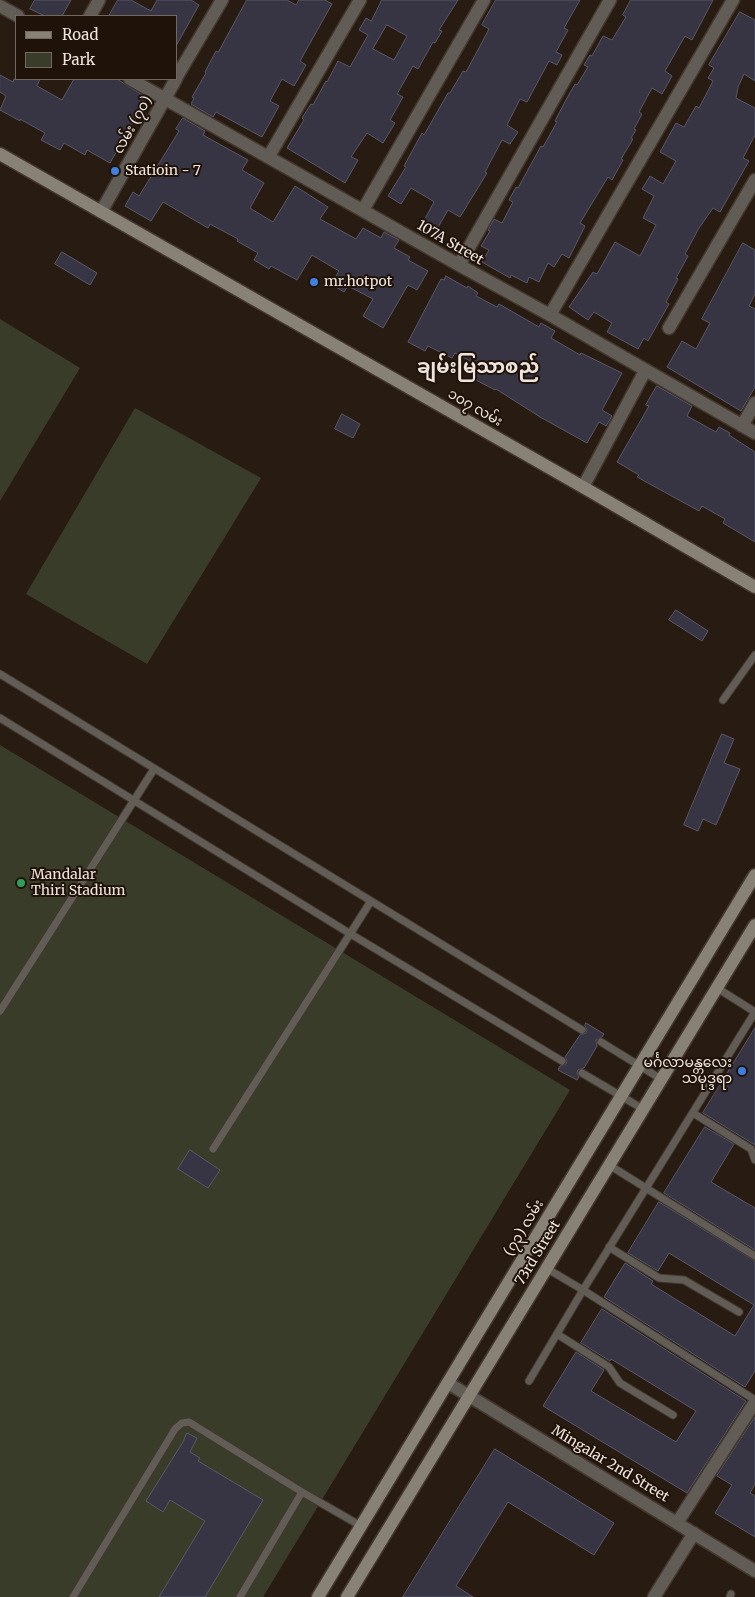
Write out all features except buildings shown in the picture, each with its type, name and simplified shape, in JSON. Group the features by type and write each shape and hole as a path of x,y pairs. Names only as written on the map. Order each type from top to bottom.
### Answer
{"main road":[{"name":"၁၀၇ လမ်း","path":"0,154 755,587"},
{"name":"(၇၃) လမ်း","path":"318,1597 755,875"},
{"name":"73rd Street","path":"347,1597 755,925"}],"street":[{"path":"91,15 99,0"},
{"name":"လမ်း (၇၀)","path":"178,76 222,0"},
{"path":"269,156 360,0"},
{"path":"363,210 484,0"},
{"path":"459,265 610,0"},
{"path":"550,315 733,0"},
{"path":"0,6 16,15"},
{"name":"107A Street","path":"132,80 550,315 755,433"},
{"name":"လမ်း (၇၀)","path":"101,212 175,80"},
{"path":"669,328 755,180"},
{"path":"582,487 645,371"},
{"path":"742,426 755,403"},
{"name":"Mingalar 2nd Street","path":"448,1383 755,1571"},
{"path":"677,1523 755,1401"},
{"path":"654,1597 694,1533"}],"lane":[{"path":"723,700 755,655"},
{"path":"0,674 582,1030"},
{"path":"0,718 562,1062"},
{"path":"0,1011 154,769"},
{"path":"213,1148 371,901"},
{"path":"529,1381 609,1247 755,1012 717,988"},
{"path":"601,1042 661,1078"},
{"path":"582,1073 643,1109"},
{"path":"693,1113 751,1149 755,1160"},
{"path":"609,1165 755,1256"},
{"path":"609,1247 659,1278 684,1280 739,1312"},
{"path":"546,1268 755,1401"},
{"path":"557,1334 609,1367 620,1384 672,1415"},
{"path":"73,1597 175,1428 182,1423 189,1422 302,1492 362,1526"},
{"path":"240,1597 302,1492"}],"green space":[{"path":"0,319 80,368 0,501"},
{"path":"135,408 261,478 147,664 26,594"},
{"path":"0,745 570,1090 263,1597 0,1597"}],"place":[{"name":"Statioin - 7","path":"115,171"},
{"name":"mr.hotpot","path":"314,282"},
{"name":"Mandalar Thiri Stadium","path":"21,883"},
{"name":"မင်္ဂလာမန္တလေး သမုဒ္ဒရာ","path":"742,1071"}],"district":[{"name":"ချမ်းမြသာစည်","path":"478,368"}]}
